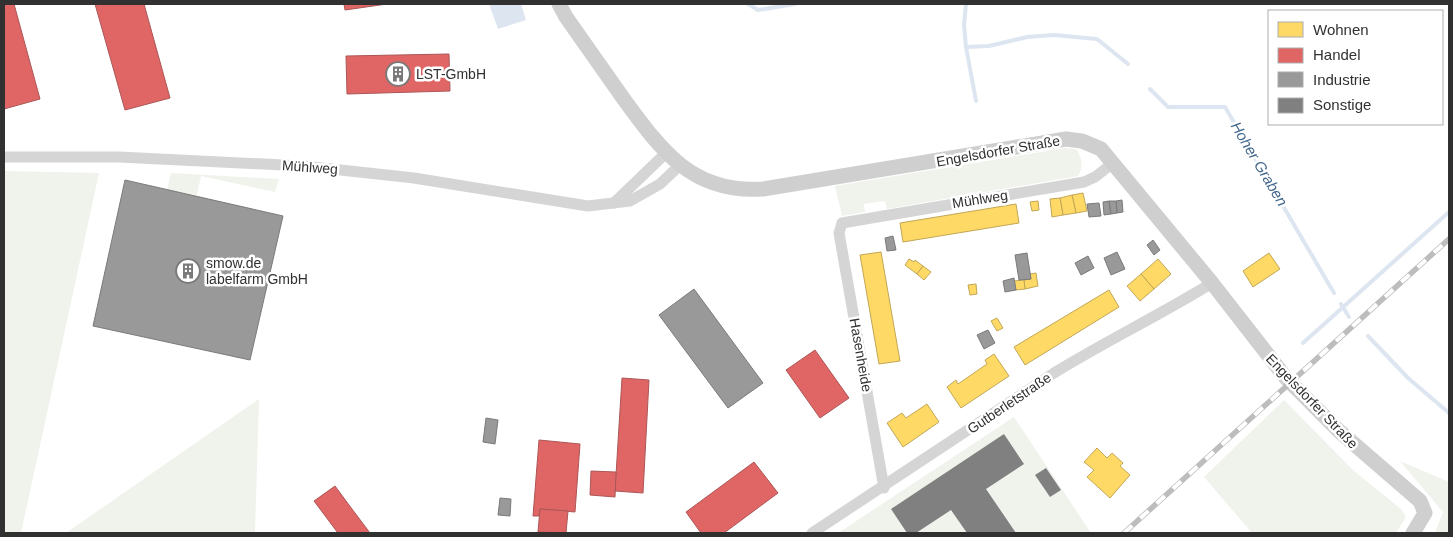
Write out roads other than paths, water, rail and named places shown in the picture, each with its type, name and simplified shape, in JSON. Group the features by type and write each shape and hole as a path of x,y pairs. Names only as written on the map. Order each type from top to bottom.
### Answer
{"main road":[{"name":"Engelsdorfer Straße","path":"559,4 614,85 666,153 679,166 710,183 753,190 826,180 1066,139 1082,141 1101,150 1212,283 1290,382 1339,432 1420,501 1425,514 1413,533"}],"street":[{"path":"614,203 666,153"},
{"name":"Mühlweg","path":"4,156 119,157 304,166 414,178 588,206 630,201 640,197 660,184 679,166"},
{"name":"Mühlweg","path":"842,223 1084,182 1095,177 1113,163"},
{"name":"Hasenheide","path":"842,223 839,233 884,488"},
{"name":"Gutberletstraße","path":"812,533 884,488 1082,355 1212,283"}],"waterway":[{"name":"Hoher Graben","path":"748,4 758,10 795,4"},
{"name":"Hoher Graben","path":"966,4 964,25 966,47 989,46 1027,37 1054,35 1097,39 1128,64"},
{"path":"966,47 976,101"},
{"name":"Hoher Graben","path":"1150,89 1168,107 1225,107 1334,293"},
{"path":"1303,343 1449,212"},
{"path":"1341,304 1349,317"},
{"name":"Hoher Graben","path":"1368,336 1408,378 1449,413"}],"railway":[{"path":"1124,533 1449,239"}],"place":[{"name":"LST-GmbH","path":"398,74"},
{"name":"smow.de labelfarm GmbH","path":"188,271"}]}
